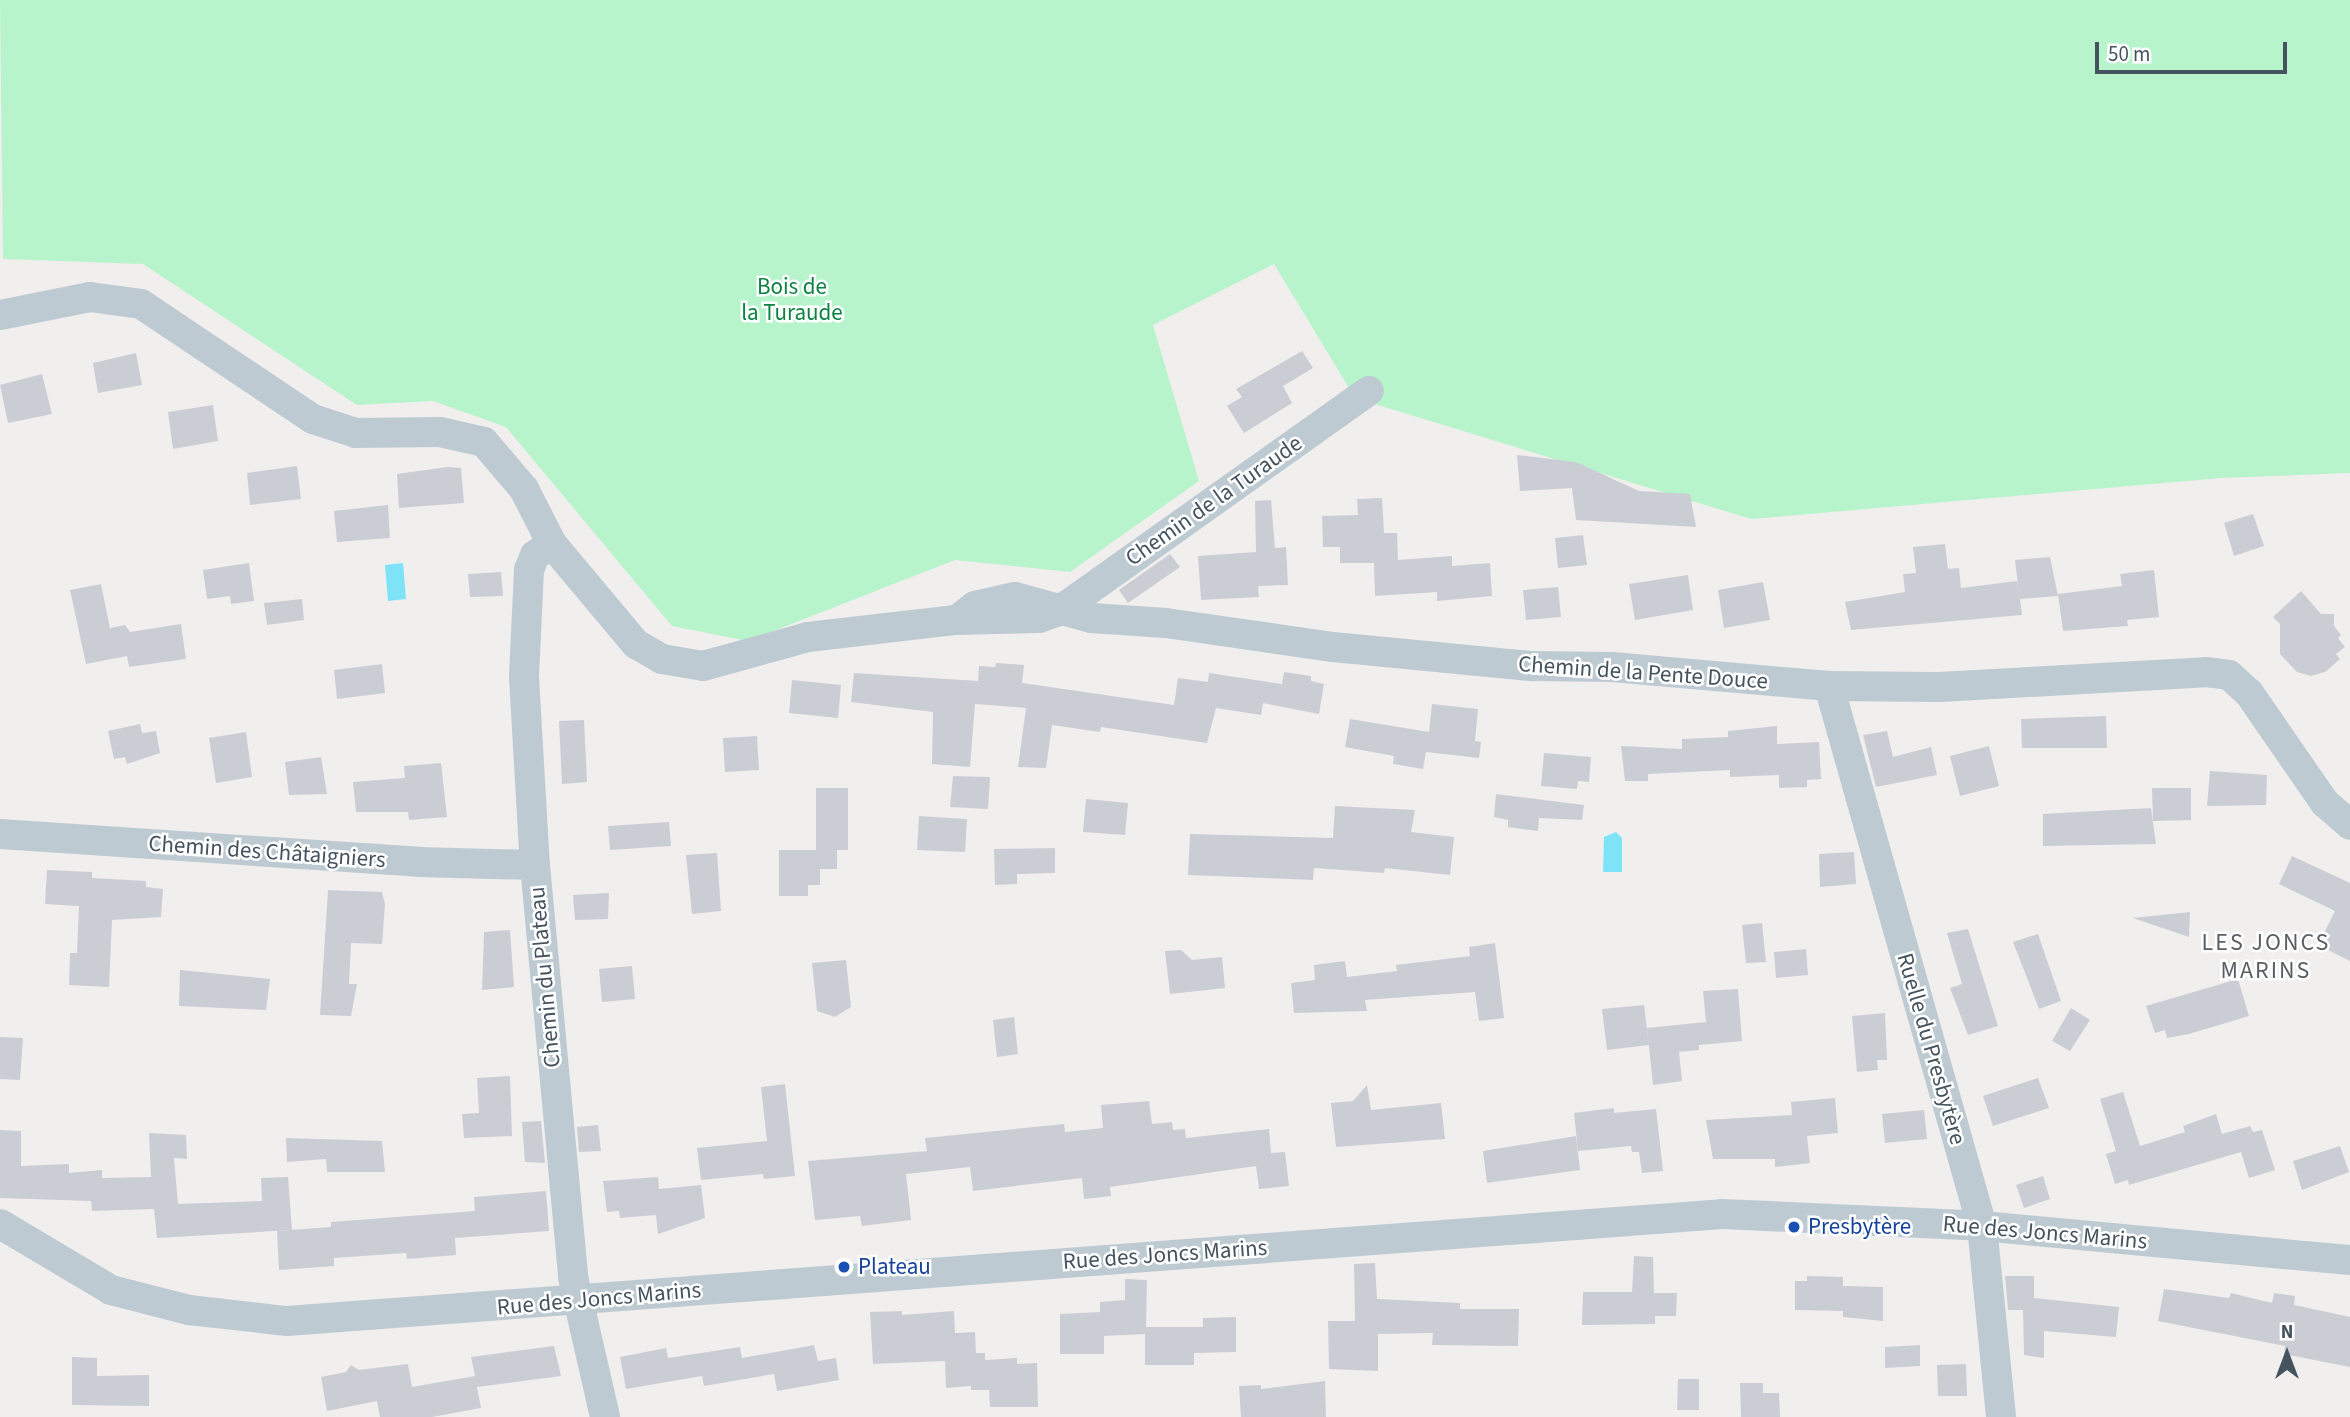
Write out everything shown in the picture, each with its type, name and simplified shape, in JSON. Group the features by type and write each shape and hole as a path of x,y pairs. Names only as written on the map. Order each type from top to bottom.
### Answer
{"street":[{"name":"Chemin de la Turaude","path":"0,315 90,297 141,304 313,419 356,433 440,432 484,442 524,489 552,544 636,644 662,659 687,664 725,663 808,637 956,620 1039,618 1059,611 1369,391"},
{"name":"Chemin du Plateau","path":"552,544 535,555 529,570 524,677 535,865 578,1301 605,1417"},
{"name":"Chemin de la Pente Douce","path":"1059,611 1091,618 1532,666 1612,667 1829,686 1940,687 2192,672 2229,675 2249,693 2325,803 2350,825"},
{"name":"Ruelle du Presbytère","path":"1829,686 1982,1226 2001,1417"},
{"name":"Chemin des Châtaigniers","path":"0,834 419,862 535,865"},
{"name":"Rue des Joncs Marins","path":"0,1224 86,1280 138,1299 189,1310 287,1321 1723,1214 1982,1226 2350,1260"}],"green space":[{"name":"Bois de la Turaude","path":"0,0 2350,0 2350,473 2221,478 1751,519 1355,398 1274,264 1153,325 1199,481 1070,572 955,560 748,641 672,626 506,427 433,401 357,405 143,264 3,259"}],"water":[{"path":"403,563 406,599 388,601 385,565"},
{"path":"1616,832 1622,838 1622,872 1603,872 1604,837"}],"building":[{"path":"1302,351 1313,368 1283,386 1292,403 1244,433 1227,406 1242,397 1236,389"},
{"path":"136,353 142,385 98,393 93,363"},
{"path":"42,374 52,414 8,423 0,385"},
{"path":"213,405 218,441 173,449 168,412"},
{"path":"1517,455 1576,462 1639,491 1690,494 1696,527 1576,520 1572,488 1520,491"},
{"path":"297,466 301,499 250,505 247,473"},
{"path":"447,467 461,468 464,503 399,508 397,474"},
{"path":"1382,498 1384,533 1397,533 1398,560 1452,556 1452,566 1490,563 1492,596 1437,601 1437,592 1375,596 1374,563 1340,563 1340,547 1323,547 1322,516 1358,515 1357,499"},
{"path":"1271,500 1275,548 1286,547 1288,585 1258,586 1259,597 1201,600 1198,556 1256,552 1255,501"},
{"path":"388,505 390,538 337,542 334,511"},
{"path":"2253,514 2264,546 2234,556 2224,523"},
{"path":"1583,535 1587,565 1558,568 1555,538"},
{"path":"1945,544 1948,569 1959,568 1961,588 2017,581 2019,594 2015,560 2050,557 2058,596 2020,599 2022,615 1851,630 1845,602 1905,592 1903,574 1916,573 1913,547"},
{"path":"1170,554 1180,567 1128,603 1119,590"},
{"path":"249,563 254,601 231,604 230,596 207,599 203,570"},
{"path":"2154,570 2159,617 2127,620 2128,626 2063,631 2058,594 2122,586 2120,574"},
{"path":"501,572 503,596 470,597 468,574"},
{"path":"1688,575 1693,610 1635,620 1629,584"},
{"path":"1763,582 1770,620 1724,628 1718,590"},
{"path":"101,584 110,628 125,625 130,632 181,624 186,659 129,667 127,656 86,664 70,590"},
{"path":"1558,587 1561,617 1526,620 1523,590"},
{"path":"2301,591 2321,614 2334,614 2334,626 2341,635 2338,638 2345,647 2336,654 2340,659 2325,672 2311,676 2297,672 2280,654 2280,624 2273,617"},
{"path":"302,599 304,620 267,625 264,603"},
{"path":"996,663 1024,665 1022,683 1174,705 1178,678 1208,682 1209,673 1282,684 1284,672 1311,676 1311,681 1324,684 1319,714 1263,703 1261,715 1216,708 1207,743 1101,727 1100,732 1052,725 1046,768 1018,767 1026,708 975,704 970,767 932,764 933,712 851,702 854,673 978,681 979,666 995,667"},
{"path":"382,664 385,693 337,699 334,670"},
{"path":"792,680 841,685 838,718 789,713"},
{"path":"1432,704 1478,709 1475,741 1481,742 1479,758 1426,752 1423,769 1393,764 1394,756 1345,747 1350,719 1429,732"},
{"path":"2106,716 2107,748 2022,748 2021,719"},
{"path":"584,720 587,782 562,784 559,721"},
{"path":"140,724 142,733 156,731 160,753 127,764 125,757 114,759 108,731"},
{"path":"1777,726 1777,744 1819,742 1821,779 1807,780 1807,787 1779,788 1779,775 1730,777 1730,770 1648,774 1648,781 1625,781 1621,746 1682,749 1682,739 1728,737 1728,731"},
{"path":"1887,731 1893,757 1931,747 1937,775 1876,787 1863,735"},
{"path":"246,732 252,777 216,783 209,738"},
{"path":"757,736 759,770 725,772 723,738"},
{"path":"1989,746 1999,786 1960,796 1950,756"},
{"path":"1544,753 1591,757 1589,782 1578,781 1577,789 1541,786"},
{"path":"321,757 327,794 289,795 285,762"},
{"path":"441,763 447,817 409,820 408,812 356,812 353,782 405,778 404,766"},
{"path":"2210,771 2267,775 2266,805 2207,806"},
{"path":"953,776 990,777 988,809 950,807"},
{"path":"816,788 848,788 848,850 837,850 837,869 820,869 820,885 808,885 808,896 779,896 779,850 816,850"},
{"path":"2152,788 2191,788 2191,820 2153,821"},
{"path":"1496,794 1584,805 1582,820 1539,818 1538,831 1508,827 1508,820 1494,817"},
{"path":"1086,799 1128,803 1125,835 1083,832"},
{"path":"1335,806 1415,810 1411,832 1454,837 1450,875 1385,868 1384,873 1314,868 1313,880 1188,875 1190,834 1333,838"},
{"path":"2151,808 2156,844 2043,846 2043,814"},
{"path":"919,816 967,819 965,852 917,850"},
{"path":"669,822 671,846 610,850 608,826"},
{"path":"1055,848 1055,873 1017,874 1017,884 995,885 994,849"},
{"path":"1854,852 1856,884 1820,887 1819,854"},
{"path":"717,853 721,911 692,914 686,855"},
{"path":"2292,856 2350,883 2350,961 2318,945 2335,911 2279,884"},
{"path":"47,870 92,872 92,878 146,881 146,887 163,889 161,917 112,920 109,987 69,985 70,953 77,953 79,906 45,904"},
{"path":"328,890 382,892 385,904 382,944 351,943 349,984 357,984 351,1016 320,1015"},
{"path":"609,893 608,919 575,920 573,895"},
{"path":"2190,912 2189,937 2133,918"},
{"path":"1762,923 1766,962 1746,963 1742,925"},
{"path":"1968,929 1998,1026 1968,1035 1950,988 1962,984 1947,933"},
{"path":"510,930 514,987 482,990 484,932"},
{"path":"2038,934 2061,1001 2039,1009 2013,942"},
{"path":"1495,943 1504,1018 1479,1021 1475,992 1365,1000 1367,1011 1294,1013 1291,983 1315,980 1314,965 1345,961 1347,977 1397,971 1396,965 1470,956 1469,947"},
{"path":"1806,949 1808,975 1776,978 1774,952"},
{"path":"1181,950 1192,960 1222,957 1225,988 1170,994 1165,951"},
{"path":"846,960 851,1007 835,1017 817,1011 812,963"},
{"path":"632,966 635,999 602,1002 599,969"},
{"path":"180,970 270,979 266,1010 179,1006"},
{"path":"2238,979 2249,1016 2167,1038 2165,1030 2155,1033 2146,1006"},
{"path":"1738,989 1742,1041 1699,1045 1699,1050 1679,1052 1682,1081 1653,1085 1647,1028 1706,1022 1703,991"},
{"path":"1644,1005 1649,1045 1607,1050 1602,1009"},
{"path":"2071,1008 2090,1020 2070,1051 2052,1041"},
{"path":"1885,1013 1887,1060 1877,1060 1878,1070 1857,1072 1852,1016"},
{"path":"1014,1017 1018,1054 997,1057 993,1020"},
{"path":"0,1037 23,1038 20,1080 0,1079"},
{"path":"510,1076 512,1136 464,1138 462,1114 479,1113 477,1078"},
{"path":"2038,1078 2049,1108 1993,1126 1983,1096"},
{"path":"785,1084 795,1176 764,1179 763,1174 701,1180 697,1148 767,1141 761,1087"},
{"path":"1367,1085 1371,1110 1441,1103 1445,1139 1336,1147 1331,1103 1353,1101"},
{"path":"2123,1092 2140,1146 2185,1132 2183,1126 2216,1114 2222,1134 2250,1126 2253,1132 2262,1130 2275,1170 2249,1178 2241,1152 2129,1185 2128,1180 2115,1184 2106,1154 2116,1151 2100,1099"},
{"path":"1835,1098 1838,1133 1807,1136 1810,1163 1775,1167 1775,1159 1713,1159 1706,1120 1792,1115 1791,1102"},
{"path":"1149,1101 1152,1124 1172,1122 1173,1130 1185,1129 1186,1138 1269,1129 1271,1153 1285,1152 1289,1186 1259,1189 1256,1166 1110,1187 1111,1196 1084,1199 1082,1178 973,1191 970,1167 906,1174 911,1220 862,1226 860,1216 815,1220 808,1161 927,1151 925,1138 1064,1124 1065,1132 1103,1128 1101,1105"},
{"path":"1614,1108 1614,1113 1656,1109 1663,1171 1642,1173 1639,1152 1632,1152 1631,1146 1578,1151 1574,1113"},
{"path":"1924,1110 1927,1139 1885,1143 1882,1114"},
{"path":"541,1121 545,1163 525,1162 522,1122"},
{"path":"598,1125 601,1151 579,1152 577,1127"},
{"path":"0,1130 21,1131 21,1166 69,1164 69,1173 102,1170 102,1178 151,1177 149,1133 186,1135 187,1159 174,1158 178,1204 262,1201 261,1178 288,1177 292,1230 157,1238 154,1209 92,1211 91,1201 0,1198"},
{"path":"1576,1136 1580,1170 1487,1183 1483,1151"},
{"path":"286,1138 382,1141 385,1172 327,1172 326,1159 287,1162"},
{"path":"2340,1146 2349,1172 2302,1190 2293,1161"},
{"path":"2043,1176 2050,1199 2024,1208 2016,1185"},
{"path":"658,1177 659,1189 701,1185 705,1218 658,1234 656,1215 620,1218 619,1211 607,1212 603,1181"},
{"path":"546,1191 549,1231 455,1238 456,1255 407,1259 406,1253 334,1258 334,1266 279,1270 277,1231 331,1227 331,1222 475,1211 474,1197"},
{"path":"1634,1256 1653,1257 1654,1293 1677,1293 1676,1316 1655,1316 1655,1324 1582,1325 1583,1292 1632,1292"},
{"path":"1375,1263 1377,1299 1460,1303 1460,1309 1519,1309 1518,1346 1432,1345 1433,1333 1378,1334 1378,1371 1329,1369 1328,1321 1355,1321 1354,1264"},
{"path":"1807,1276 1843,1277 1843,1286 1883,1287 1883,1321 1843,1317 1843,1311 1795,1310 1795,1281 1807,1281"},
{"path":"2005,1276 2034,1276 2034,1298 2119,1307 2116,1337 2044,1331 2044,1358 2024,1355 2023,1310 2008,1310"},
{"path":"1125,1279 1147,1280 1146,1327 1203,1327 1203,1318 1236,1317 1236,1352 1194,1353 1194,1365 1145,1365 1145,1334 1104,1336 1104,1354 1060,1354 1060,1314 1100,1312 1100,1302 1125,1300"},
{"path":"2164,1289 2229,1298 2231,1293 2272,1303 2274,1293 2295,1296 2294,1305 2350,1317 2350,1367 2284,1354 2285,1346 2158,1321"},
{"path":"902,1311 902,1315 954,1311 955,1333 975,1332 976,1353 985,1353 985,1360 1017,1358 1017,1364 1037,1363 1038,1407 990,1407 989,1390 971,1390 971,1386 946,1388 945,1361 873,1364 870,1312"},
{"path":"814,1345 818,1361 836,1358 839,1380 777,1391 774,1374 704,1386 702,1376 626,1389 620,1357 666,1348 668,1358 740,1347 742,1358"},
{"path":"1920,1345 1920,1366 1885,1368 1885,1347"},
{"path":"554,1346 561,1376 477,1387 481,1408 432,1417 380,1417 377,1401 327,1411 321,1377 346,1372 351,1365 359,1370 408,1364 412,1387 475,1376 471,1357"},
{"path":"72,1357 97,1358 97,1376 149,1375 149,1406 72,1405"},
{"path":"1966,1364 1967,1396 1938,1396 1937,1365"},
{"path":"1678,1379 1699,1379 1699,1410 1677,1410"},
{"path":"1325,1381 1326,1417 1241,1417 1239,1386 1261,1385 1261,1389"},
{"path":"1740,1383 1763,1383 1763,1393 1779,1393 1780,1417 1741,1417"}],"place":[{"name":"Presbytère","path":"1794,1227"},
{"name":"Plateau","path":"844,1267"}],"district":[{"name":"LES JONCS MARINS","path":"2266,957"}]}
